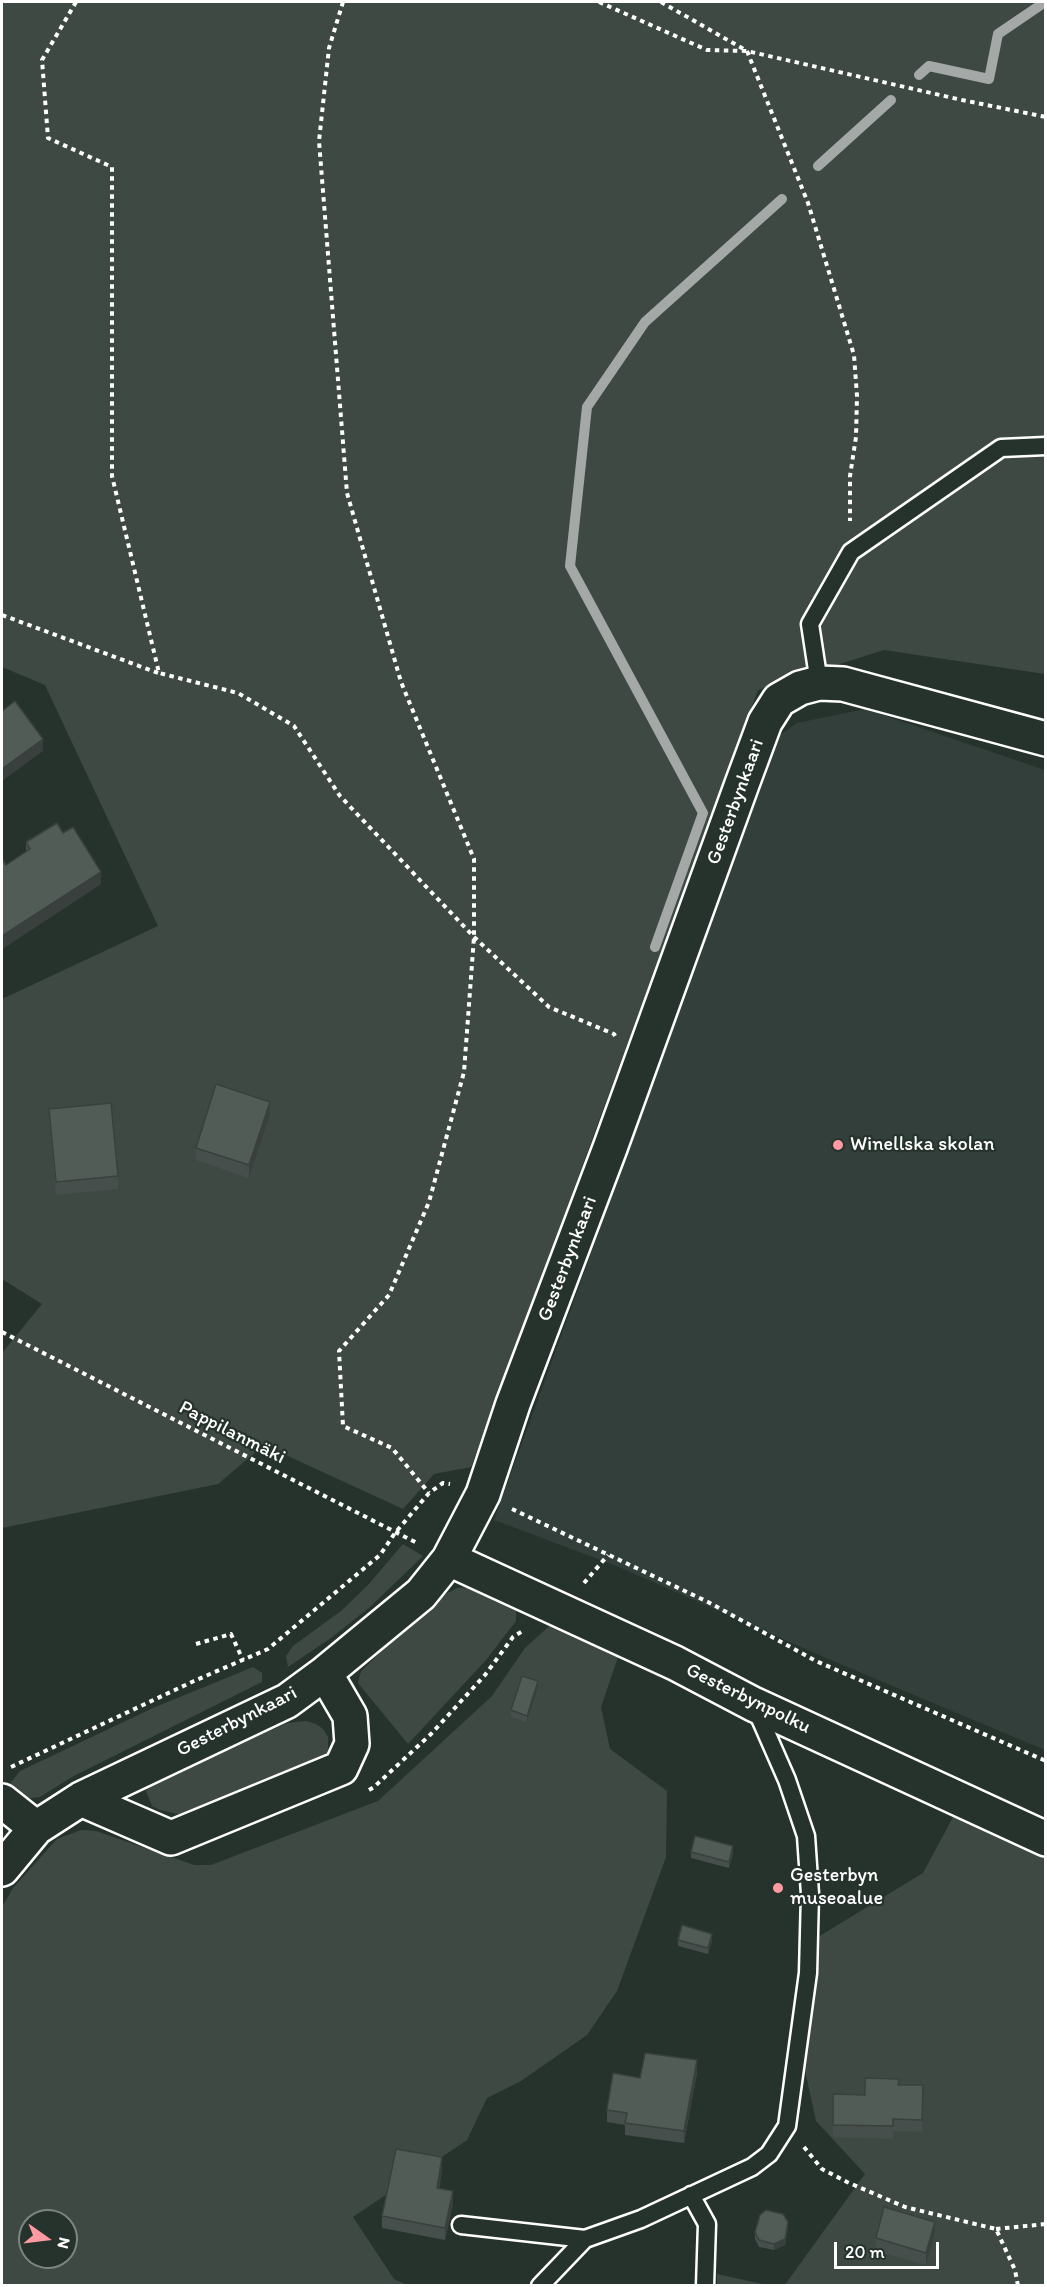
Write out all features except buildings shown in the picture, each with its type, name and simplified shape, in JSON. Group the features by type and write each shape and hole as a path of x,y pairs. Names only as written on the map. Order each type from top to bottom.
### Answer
{"street":[{"name":"Gesterbynkaari","path":"4,1860 36,1828 81,1799 287,1701 325,1673 421,1594 449,1559 483,1494 513,1404 765,722 779,700 800,688 819,683 843,684 1046,739"},
{"name":"Gesterbynpolku","path":"449,1559 675,1663 753,1704 1046,1839"},
{"path":"81,1799 171,1838 341,1768 352,1744 350,1716 325,1673"},
{"path":"3,1786 36,1828"}],"lane":[{"path":"819,683 810,624 851,552 1001,448 1046,446"},
{"path":"461,2225 585,2239 641,2219 752,2167 769,2154 786,2126 808,1973 809,1883 806,1836 787,1780 753,1704"},
{"path":"691,2195 707,2224 705,2286"},
{"path":"540,2286 585,2239"}],"path":[{"path":"76,2 42,60 48,138 112,167 112,476 159,673"},
{"path":"343,2 329,48 319,141 347,493 401,682 474,859 474,937 464,1072 429,1202 388,1295 339,1351 343,1425 392,1448 429,1492"},
{"path":"599,2 707,50 747,51 1046,117"},
{"path":"661,2 747,51 808,204 854,355 857,396 856,437 849,476 851,552"},
{"path":"2,615 159,673 238,693 294,726 340,796 474,937 549,1007 614,1034 632,1086"},
{"name":"Pappilanmäki","path":"2,1332 449,1559"},
{"path":"3,1786 268,1648 380,1555 429,1492 443,1483 483,1494 708,1602 816,1661 1046,1761"},
{"path":"196,1644 231,1635 243,1659"},
{"path":"786,2126 822,2169 905,2206 996,2229 1046,2224"},
{"path":"996,2229 1015,2270 1018,2286"}],"shaded area":[{"path":"2,2 1045,2 1045,674 884,650 758,690 471,1467 434,1474 403,1509 264,1445 218,1484 2,1528 2,1353 42,1304 2,1279 2,999 158,926 45,685 2,667"},
{"name":"Winellska skolan","path":"865,709 1045,770 1045,1750 833,1661 619,1567 494,1520 780,735 797,723"},
{"path":"403,1544 423,1556 370,1607 331,1638 288,1667 286,1656 293,1646 341,1611 368,1585"},
{"path":"474,1587 516,1603 516,1621 486,1660 408,1744 358,1683 361,1671 436,1599 457,1588"},
{"path":"556,1620 619,1654 601,1707 610,1749 667,1791 666,1857 617,1991 587,2035 521,2081 487,2098 467,2140 353,2217 394,2279 407,2285 2,2286 2,1907 13,1888 57,1839 81,1830 96,1831 194,1865 211,1865 378,1801 492,1696 525,1648"},
{"path":"253,1667 262,1673 262,1682 72,1777 40,1797 23,1799 6,1789 20,1771 153,1708"},
{"path":"306,1721 323,1729 328,1737 328,1750 323,1760 186,1816 152,1806 146,1791 151,1783 287,1723"},
{"path":"959,1806 1045,1853 1045,2285 784,2286 865,2174 816,2121 805,2070 818,1937 923,1873"},
{"path":"717,2274 767,2285 717,2285"}],"waterway":[{"path":"919,75 929,66 989,79 998,34 1045,2"},
{"path":"818,166 891,100"},
{"path":"655,947 703,813 570,566 587,407 645,322 782,199"}],"place":[{"name":"Winellska skolan","path":"838,1145"},
{"name":"Gesterbyn museoalue","path":"778,1888"}]}
